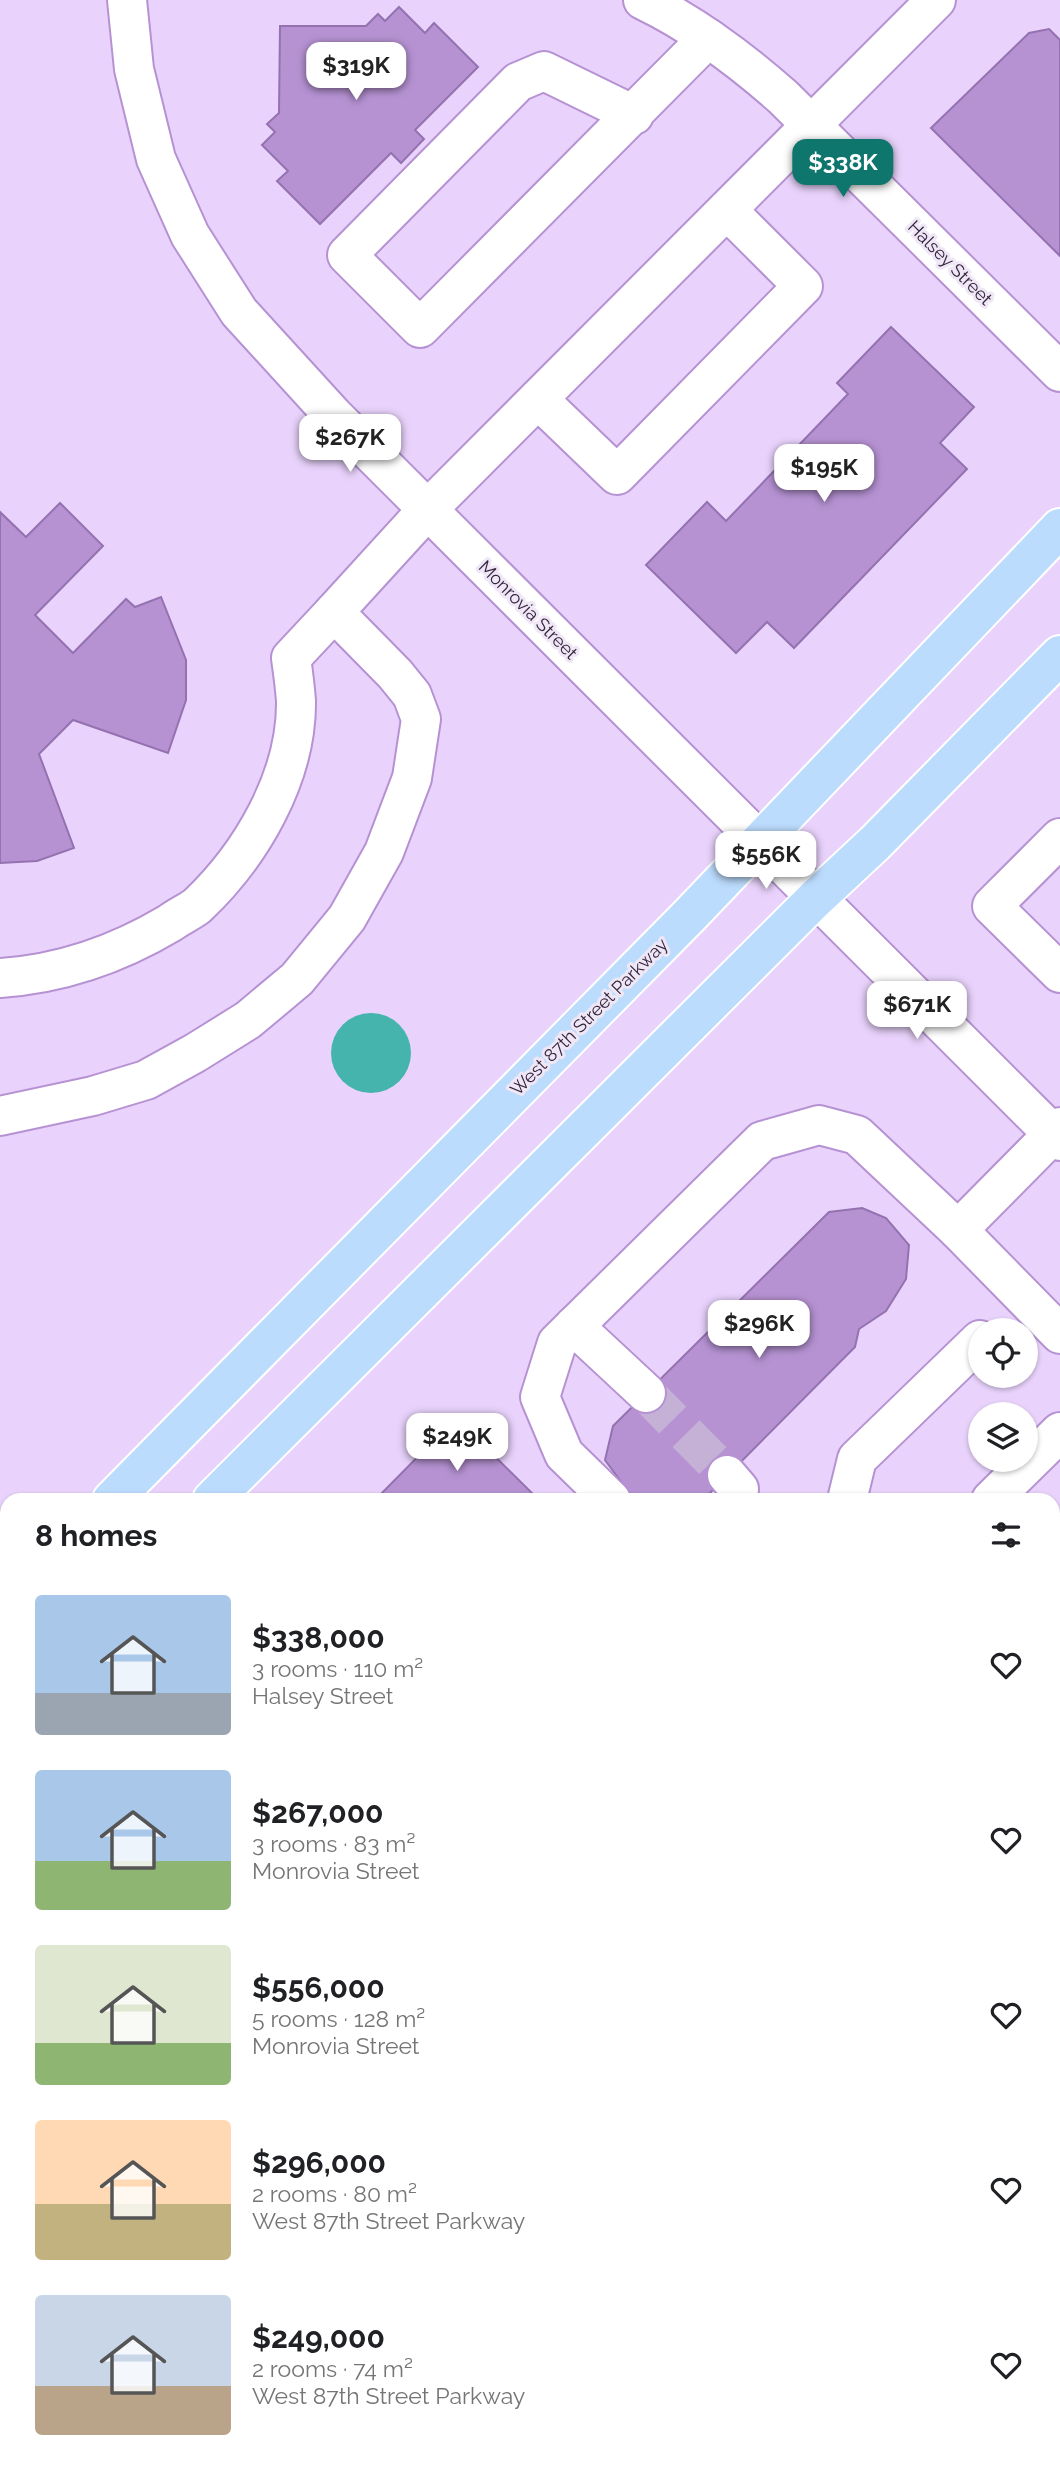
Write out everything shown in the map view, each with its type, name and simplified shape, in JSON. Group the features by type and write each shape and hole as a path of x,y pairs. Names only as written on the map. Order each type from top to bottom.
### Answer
{"main road":[{"name":"West 87th Street Parkway","path":"119,1493 759,842 1060,528"},
{"path":"219,1493 875,843 1060,655"}],"street":[{"name":"Monrovia Street","path":"127,0 134,69 156,159 190,236 239,312 333,415 816,899 1058,1134"},
{"name":"Halsey Street","path":"643,0 676,16 743,62 1060,372"},
{"path":"0,978 80,965 141,940 195,907 246,850 276,796 292,734 296,701 291,658 428,509 811,126 913,8"},
{"path":"634,115 544,71 518,82 347,255 420,328 634,115 708,38"},
{"path":"538,399 617,475 803,286 727,210"},
{"path":"0,1116 93,1096 146,1080 195,1053 248,1020 297,979 347,918 384,852 412,778 421,719 412,695 334,612"},
{"path":"1060,838 992,906 1060,973"},
{"path":"604,1493 564,1454 541,1397 557,1343 762,1141 818,1125 857,1135 958,1230 1060,1334"},
{"path":"958,1230 1058,1134"},
{"path":"1004,1318 1025,1298"},
{"path":"574,1326 646,1393"},
{"path":"849,1493 857,1459 968,1352"},
{"path":"998,1493 1060,1432"}],"shaded area":[{"path":"363,1013 379,1013 400,1024 411,1045 411,1061 400,1082 379,1093 363,1093 349,1087 337,1075 331,1061 331,1045 337,1031 349,1019"}],"building":[{"path":"399,7 425,33 434,23 478,67 415,130 424,139 401,163 391,153 320,224 277,181 288,171 262,145 275,132 267,124 279,113 280,26 366,26 378,14 385,21"},
{"path":"1049,29 1060,40 1060,256 931,128 1029,33"},
{"path":"891,327 974,407 940,443 967,469 794,648 767,622 736,653 646,565 707,502 726,521 848,394 837,383"},
{"path":"60,503 103,546 35,615 73,653 126,599 135,607 161,597 186,660 186,700 168,753 73,720 39,754 74,848 37,861 0,863 0,512 26,537"},
{"path":"862,1208 886,1218 909,1245 906,1279 886,1311 859,1329 855,1347 710,1493 622,1493 625,1487 605,1460 613,1426 829,1212"},
{"path":"456,1418 532,1493 382,1493"}],"tunnel":[{"path":"646,1393 727,1475"}]}
